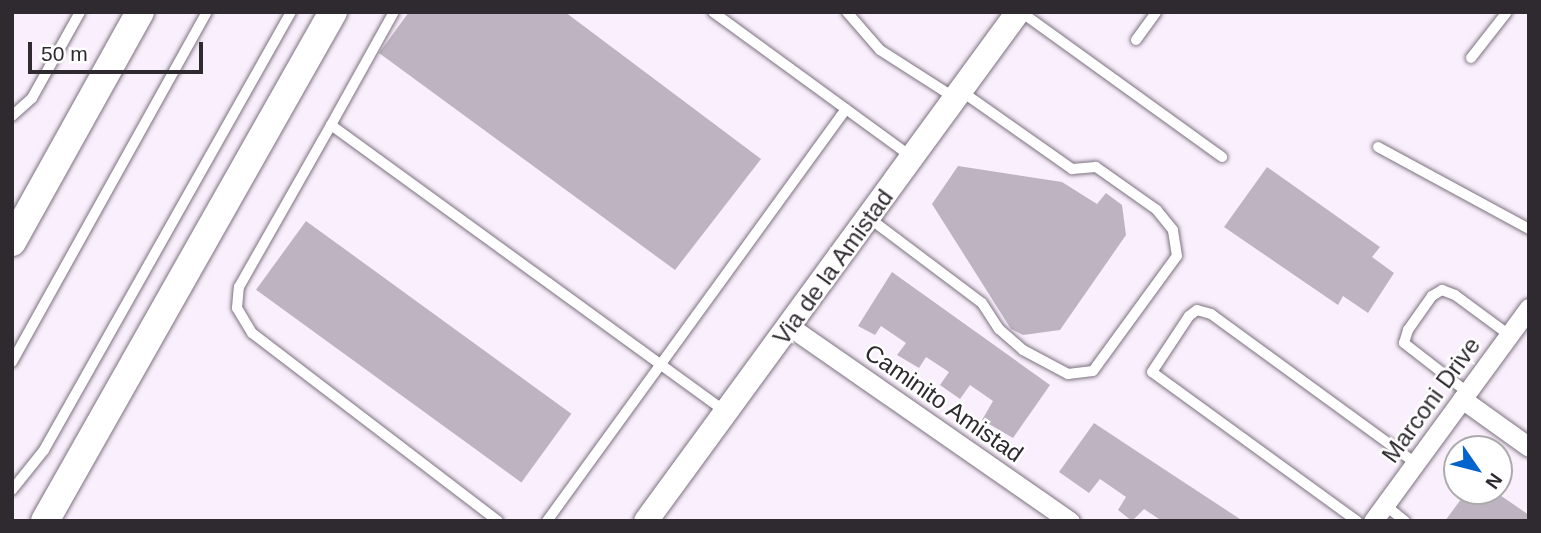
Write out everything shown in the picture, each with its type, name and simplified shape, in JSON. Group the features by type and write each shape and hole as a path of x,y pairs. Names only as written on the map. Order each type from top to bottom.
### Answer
{"main road":[{"path":"12,242 140,12"},
{"path":"45,521 333,12"}],"street":[{"name":"Via de la Amistad","path":"646,521 1020,12"},
{"name":"Marconi Drive","path":"1373,521 1529,308"},
{"name":"Caminito Amistad","path":"789,326 1070,521"},
{"path":"1465,396 1529,447"}],"lane":[{"path":"12,117 32,98 80,12"},
{"path":"12,362 207,12"},
{"path":"12,490 44,450 291,12"},
{"path":"394,12 239,287 237,308 251,333 498,521"},
{"path":"713,12 912,157"},
{"path":"847,12 880,50 958,95 1072,169 1096,167 1157,210 1173,230 1177,256 1093,371 1068,374 1023,350 999,329 982,303 869,217"},
{"path":"1020,12 1222,157"},
{"path":"1136,40 1156,12"},
{"path":"1471,58 1507,12"},
{"path":"547,521 846,109"},
{"path":"331,125 726,412"},
{"path":"1378,147 1514,216 1529,229"},
{"path":"1465,396 1404,343 1424,307 1442,290 1455,295 1509,335"},
{"path":"1357,521 1152,372 1189,316 1197,310 1211,314 1415,463"},
{"path":"1385,505 1405,521"}],"building":[{"path":"409,12 565,12 761,159 675,270 379,53"},
{"path":"958,166 1062,182 1097,204 1106,193 1122,205 1126,235 1060,330 1023,335 1011,329 932,204"},
{"path":"1267,167 1380,247 1372,257 1394,273 1368,313 1343,296 1338,305 1224,227"},
{"path":"306,221 571,414 521,483 256,290"},
{"path":"892,272 1050,385 1013,438 982,420 993,401 970,385 960,399 940,385 949,372 926,357 919,368 897,355 906,343 881,326 875,335 858,326"},
{"path":"1094,423 1243,521 1162,521 1144,509 1132,521 1118,510 1126,497 1100,479 1089,493 1059,472"},
{"path":"1513,504 1529,515 1529,521 1445,521 1457,505"}]}
